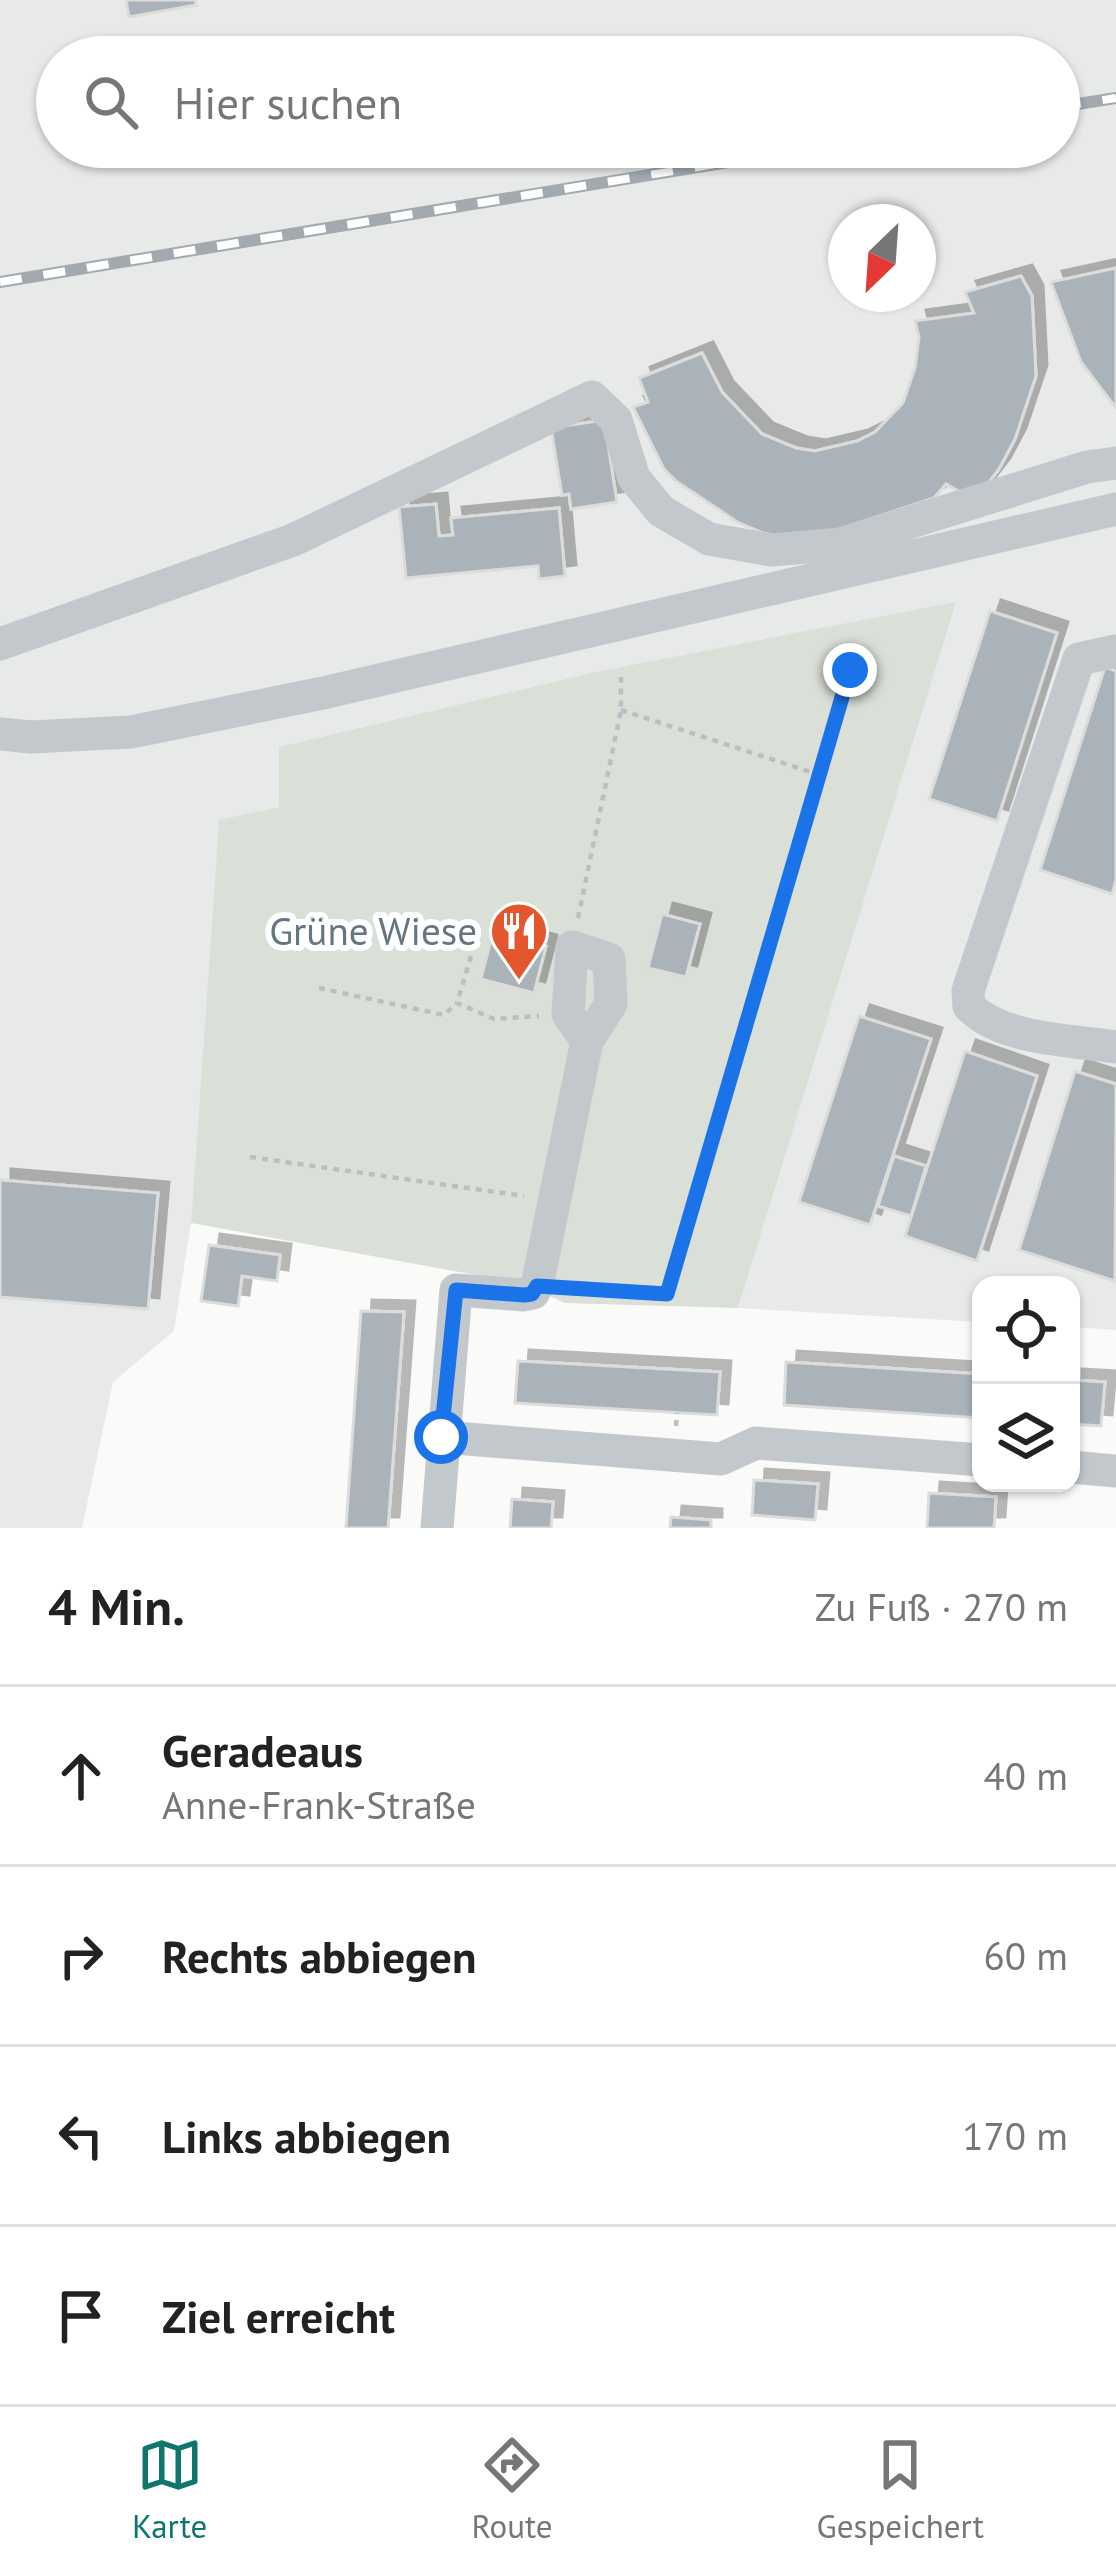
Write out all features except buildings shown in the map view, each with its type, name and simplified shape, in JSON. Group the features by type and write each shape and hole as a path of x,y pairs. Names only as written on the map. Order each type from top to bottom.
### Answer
{"street":[{"path":"0,644 293,540 592,398 616,420 634,478 662,511 709,539 771,550 841,544 1088,467 1116,463"},
{"path":"0,734 130,732 302,698 1116,509"},
{"path":"1116,651 1079,659 968,991 969,1006 982,1019 1116,1047"},
{"path":"437,1528 456,1290 524,1295 532,1294 537,1286 578,1028 611,1004 609,959 572,947"},
{"path":"441,1437 722,1460 756,1443 972,1459"},
{"path":"1080,1468 1116,1471"}],"path":[{"path":"537,1286 667,1294 850,670"},
{"path":"572,947 621,710 621,676"},
{"path":"621,710 820,775"},
{"path":"319,988 444,1016 457,1003 471,956"},
{"path":"457,1003 494,1019 578,1028"},
{"path":"250,1157 526,1196"}],"shaded area":[{"path":"0,0 1116,0 1116,1330 1080,1328 1080,1276 972,1276 972,1321 738,1308 955,603 595,672 279,747 279,807 219,821 191,1223 174,1331 113,1382 82,1528 0,1528"},
{"path":"956,602 738,1308 565,1303 520,1283 191,1223 219,820 279,807 279,747 595,672"}],"railway":[{"path":"1080,104 1116,98"},
{"path":"0,282 692,168"}],"place":[{"name":"Grüne Wiese","path":"519,982"}],"route":[{"path":"441,1437 456,1290 524,1295 532,1294 537,1286 667,1294 850,670"}]}
